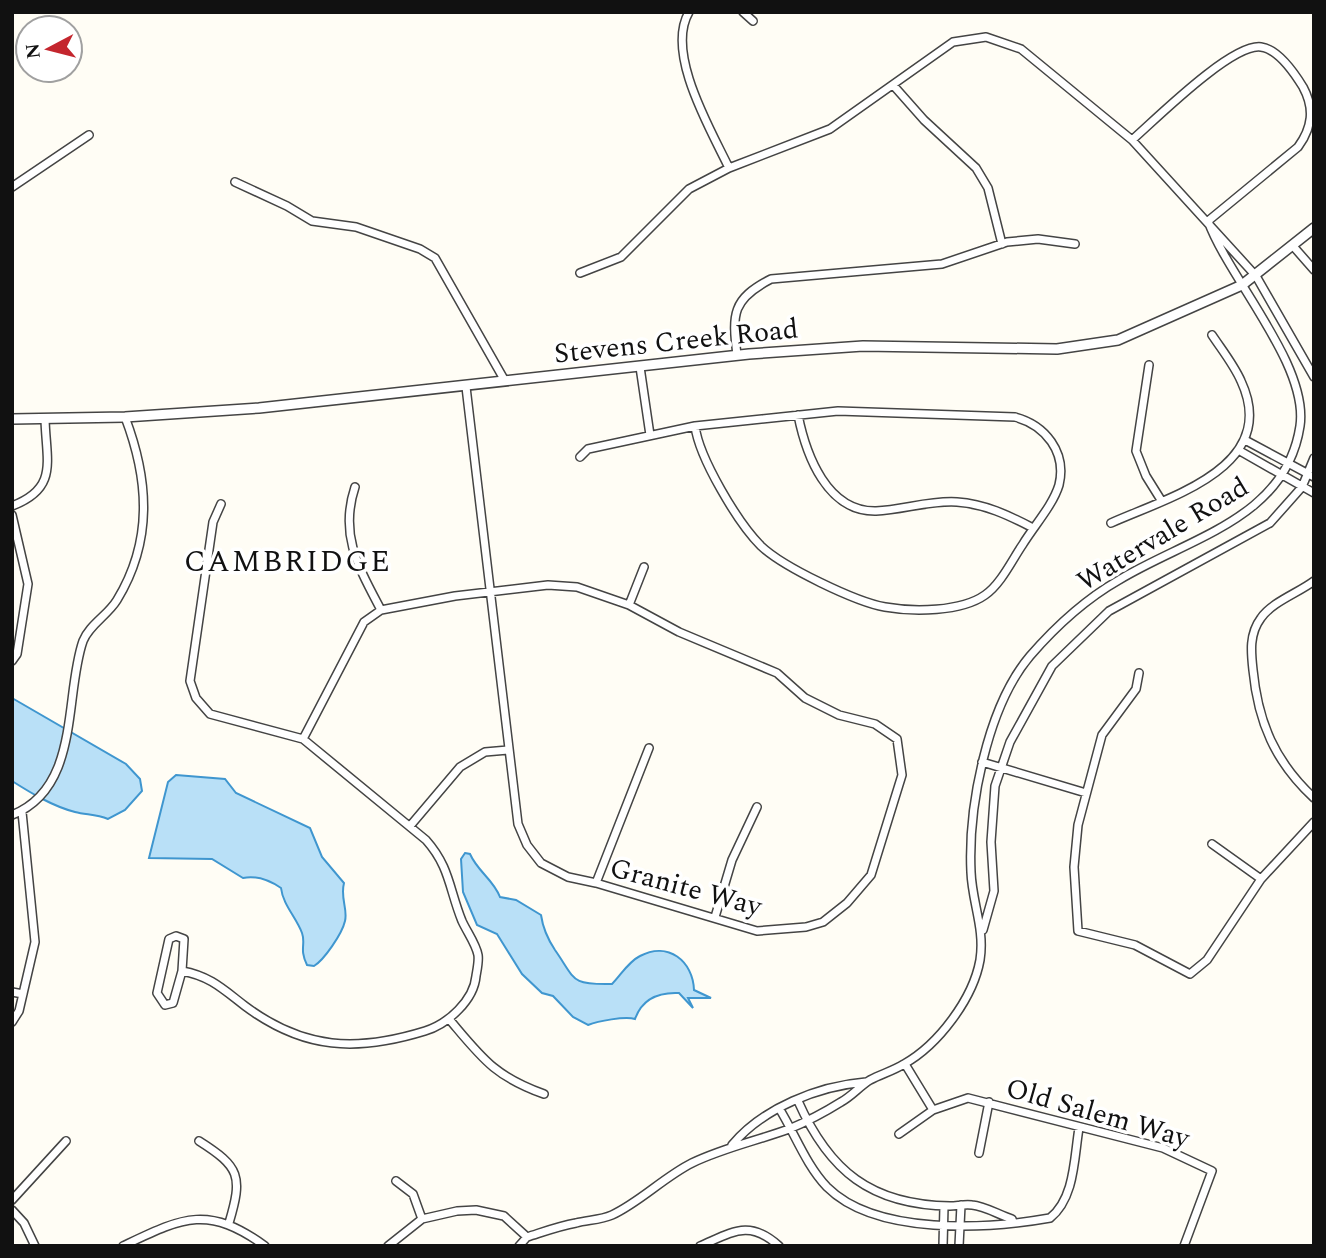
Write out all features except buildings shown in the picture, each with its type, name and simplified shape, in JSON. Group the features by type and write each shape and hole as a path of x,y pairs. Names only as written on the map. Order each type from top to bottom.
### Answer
{"street":[{"path":"689,12 682,35 687,70 698,102 729,167"},
{"path":"743,12 753,21"},
{"path":"580,273 621,257 689,189 729,167 830,130 953,42 969,37 995,39 1021,49 1132,140 1256,276 1314,377"},
{"path":"1132,140 1230,56 1256,47 1274,52 1301,85 1310,102 1311,123 1307,135 1298,147 1208,221"},
{"path":"893,85 924,120 976,168 988,188 1002,244"},
{"path":"12,187 89,135"},
{"path":"234,182 287,206 312,221 355,227 421,248 435,258 505,381"},
{"name":"Watervale Road","path":"982,934 971,874 974,816 982,762 1006,695 1027,660 1065,617 1119,579 1253,508 1290,464 1301,422 1300,397 1275,341 1224,256 1208,221"},
{"name":"Stevens Creek Road","path":"12,419 125,417 466,387 737,355 863,346 1057,349 1087,346 1118,340 1242,285 1314,228"},
{"path":"737,355 735,311 750,291 771,279 942,264 1002,244 1038,239 1075,244"},
{"path":"1293,246 1314,270"},
{"path":"1224,256 1234,250"},
{"path":"1111,523 1197,486 1240,451 1250,419 1242,382 1212,335"},
{"path":"1149,365 1136,451 1146,476 1161,500"},
{"path":"640,367 650,435"},
{"name":"Granite Way","path":"466,387 489,594 518,824 527,845 541,863 568,877 757,931 789,930 823,922 847,902 871,876 902,775 897,739 875,724 839,715 805,698 777,673 679,632 629,605 577,587 548,585 489,594"},
{"path":"580,457 588,449 695,426 838,411 933,413 1015,417 1030,421 1052,440 1060,473 1058,486 1033,528 998,581 985,595 950,606 904,609 867,602 779,560 762,547 748,531 703,458 695,426"},
{"path":"798,415 804,442 817,473 845,504 860,510 878,511 957,502 997,509 1033,528"},
{"path":"12,816 22,812 43,791 59,762 70,726 84,638 110,611 127,584 142,541 145,512 143,482 136,446 125,417"},
{"path":"12,506 31,499 43,487 46,476 45,419"},
{"path":"1245,440 1311,475"},
{"path":"1240,451 1314,494"},
{"name":"Watervale Road","path":"527,1237 611,1215 689,1164 732,1146 791,1128 844,1101 867,1082 905,1064 936,1038 951,1018 979,962 982,934 994,891 995,786 1010,742 1042,683 1065,650 1086,630 1135,595 1262,529 1311,475 1314,458"},
{"path":"355,487 348,508 348,529 360,570 381,610"},
{"path":"182,971 200,974 220,984 263,1018 320,1043 351,1046 396,1041 435,1028 449,1019 475,987 478,955 452,895 442,859 410,826 303,739 210,714 196,698 190,681 213,522 221,504"},
{"path":"12,515 28,584 16,635 17,654 12,661"},
{"path":"629,605 644,567"},
{"path":"1314,581 1262,616 1252,637 1257,706 1263,727 1292,778 1314,798"},
{"path":"303,739 364,622 381,610 455,596 489,594"},
{"path":"1139,673 1136,689 1102,735 1086,793 1074,845 1078,932 1135,945 1190,974 1207,960 1261,879 1314,822"},
{"path":"596,883 649,748"},
{"path":"410,826 460,767 485,752 508,750"},
{"path":"982,762 1086,793"},
{"path":"715,917 732,860 757,807"},
{"path":"12,1022 23,995 35,942 22,812"},
{"path":"1212,844 1261,879"},
{"path":"176,936 184,939 182,971 173,1003 165,1005 157,993 169,939 176,936"},
{"path":"12,992 23,995"},
{"path":"449,1019 491,1069 517,1085 544,1094"},
{"path":"905,1064 933,1110"},
{"name":"Watervale Road","path":"732,1146 747,1127 779,1108 844,1084 867,1082"},
{"name":"Old Salem Way","path":"899,1134 933,1110 968,1098 1163,1147 1212,1171 1184,1246"},
{"path":"798,1101 825,1152 854,1181 887,1196 944,1206 973,1205 1016,1220"},
{"path":"979,1153 989,1102"},
{"path":"779,1108 815,1172 828,1188 849,1202 894,1218 944,1227 1050,1218 1060,1210 1068,1197 1079,1128"},
{"path":"12,1200 66,1141"},
{"path":"199,1141 229,1161 239,1182 229,1223"},
{"path":"396,1181 405,1185 413,1194 422,1219"},
{"path":"959,1246 961,1205"},
{"path":"943,1246 944,1206"},
{"path":"12,1210 24,1223 35,1246"},
{"path":"388,1246 422,1219 476,1210 504,1216 527,1237 519,1246"},
{"path":"123,1246 178,1220 229,1223 265,1246"},
{"path":"701,1246 739,1229 765,1233 779,1246"}],"water":[{"path":"12,698 126,764 140,779 142,791 125,810 108,819 58,806 12,781"},
{"path":"176,775 225,779 236,793 310,828 322,857 344,883 346,912 337,939 314,966 307,965 302,933 284,900 281,888 263,879 243,878 212,859 149,858 168,782"},
{"path":"465,853 470,854 500,897 516,900 541,915 550,941 571,974 581,982 612,984 628,965 640,956 660,951 677,956 689,970 694,990 711,998 688,998 693,1008 679,993 665,994 652,998 642,1006 635,1019 612,1019 588,1025 573,1017 553,996 542,993 522,974 497,934 477,925 463,892 461,859"}],"district":[{"name":"CAMBRIDGE","path":"288,561"}]}
